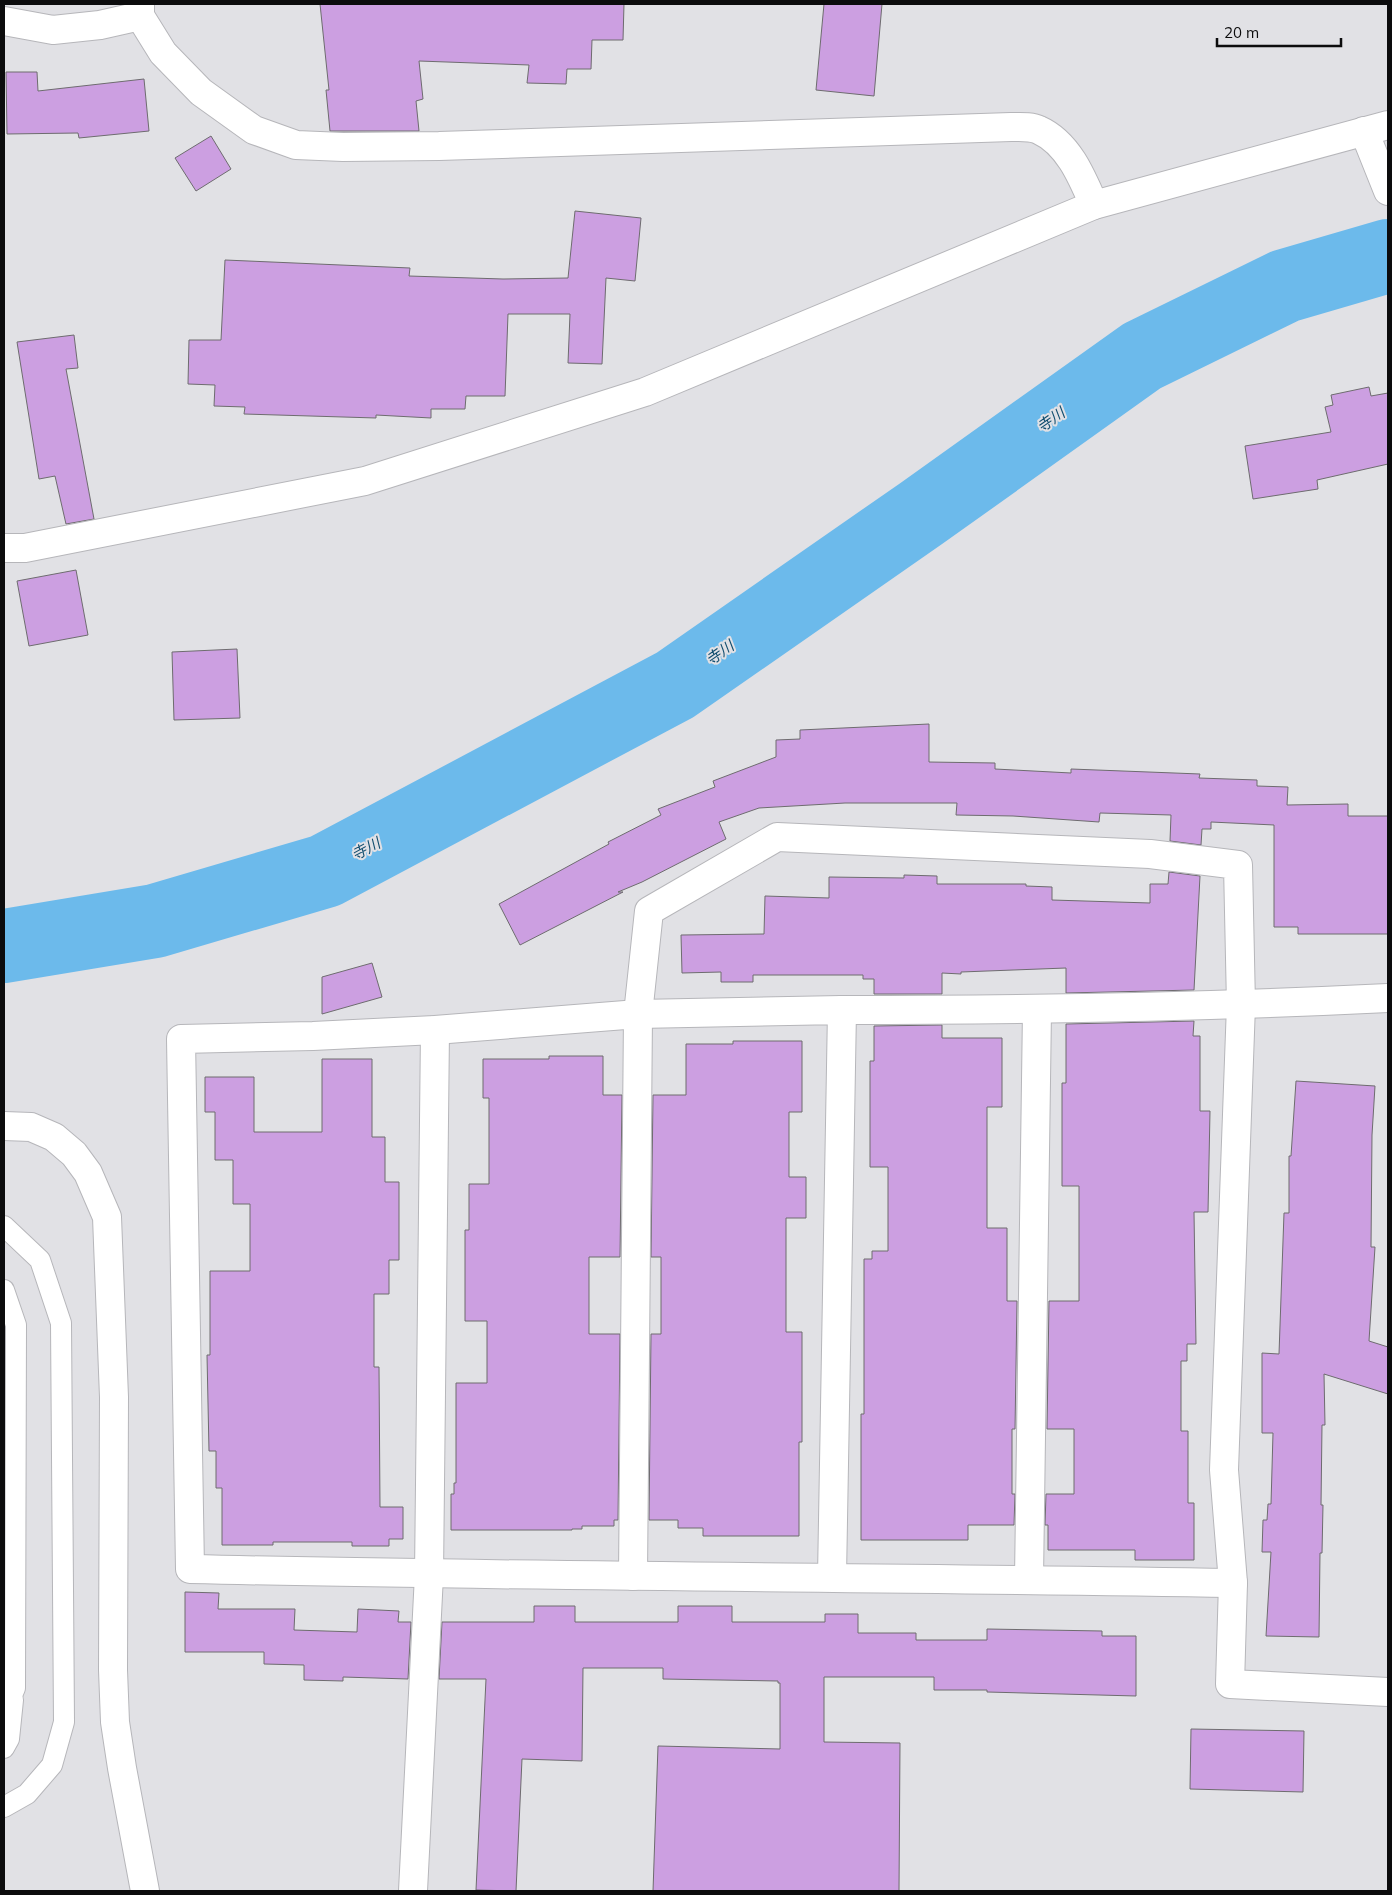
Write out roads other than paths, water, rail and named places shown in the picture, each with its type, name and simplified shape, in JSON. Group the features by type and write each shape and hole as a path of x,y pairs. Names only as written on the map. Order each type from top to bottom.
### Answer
{"street":[{"path":"4,20 53,30 100,25 140,10 163,54 201,92 254,130 296,145 343,147 438,146 1020,127 1037,129 1056,140 1069,156 1084,182 1094,205"},
{"path":"4,548 25,548 365,481 645,392 1094,205 1376,128 1385,185"},
{"path":"633,1576 638,1014 649,911 777,837 1150,854 1238,865 1241,1005 1224,1470 1233,1583 1230,1684 1388,1692"},
{"path":"1233,1583 1029,1579 430,1574 190,1569 181,1038 313,1036 434,1030 638,1014 842,1010 1037,1010 1241,1005 1388,998"},
{"path":"832,1577 842,1010"},
{"path":"1029,1579 1037,1010"},
{"path":"413,1891 430,1574 434,1030"},
{"path":"4,1126 31,1127 54,1137 74,1154 88,1173 107,1216 114,1396 113,1670 115,1722 145,1891"}],"lane":[{"path":"4,1226 40,1260 61,1323 64,1712 64,1722 52,1765 27,1794 4,1807"},
{"path":"4,1290 16,1325 10,1488 15,1688 9,1740 4,1748"},
{"path":"4,1714 15,1688"}],"waterway":[{"name":"寺川","path":"4,946 155,921 325,871 675,685 922,513 1142,356 1285,286 1388,256"}]}
